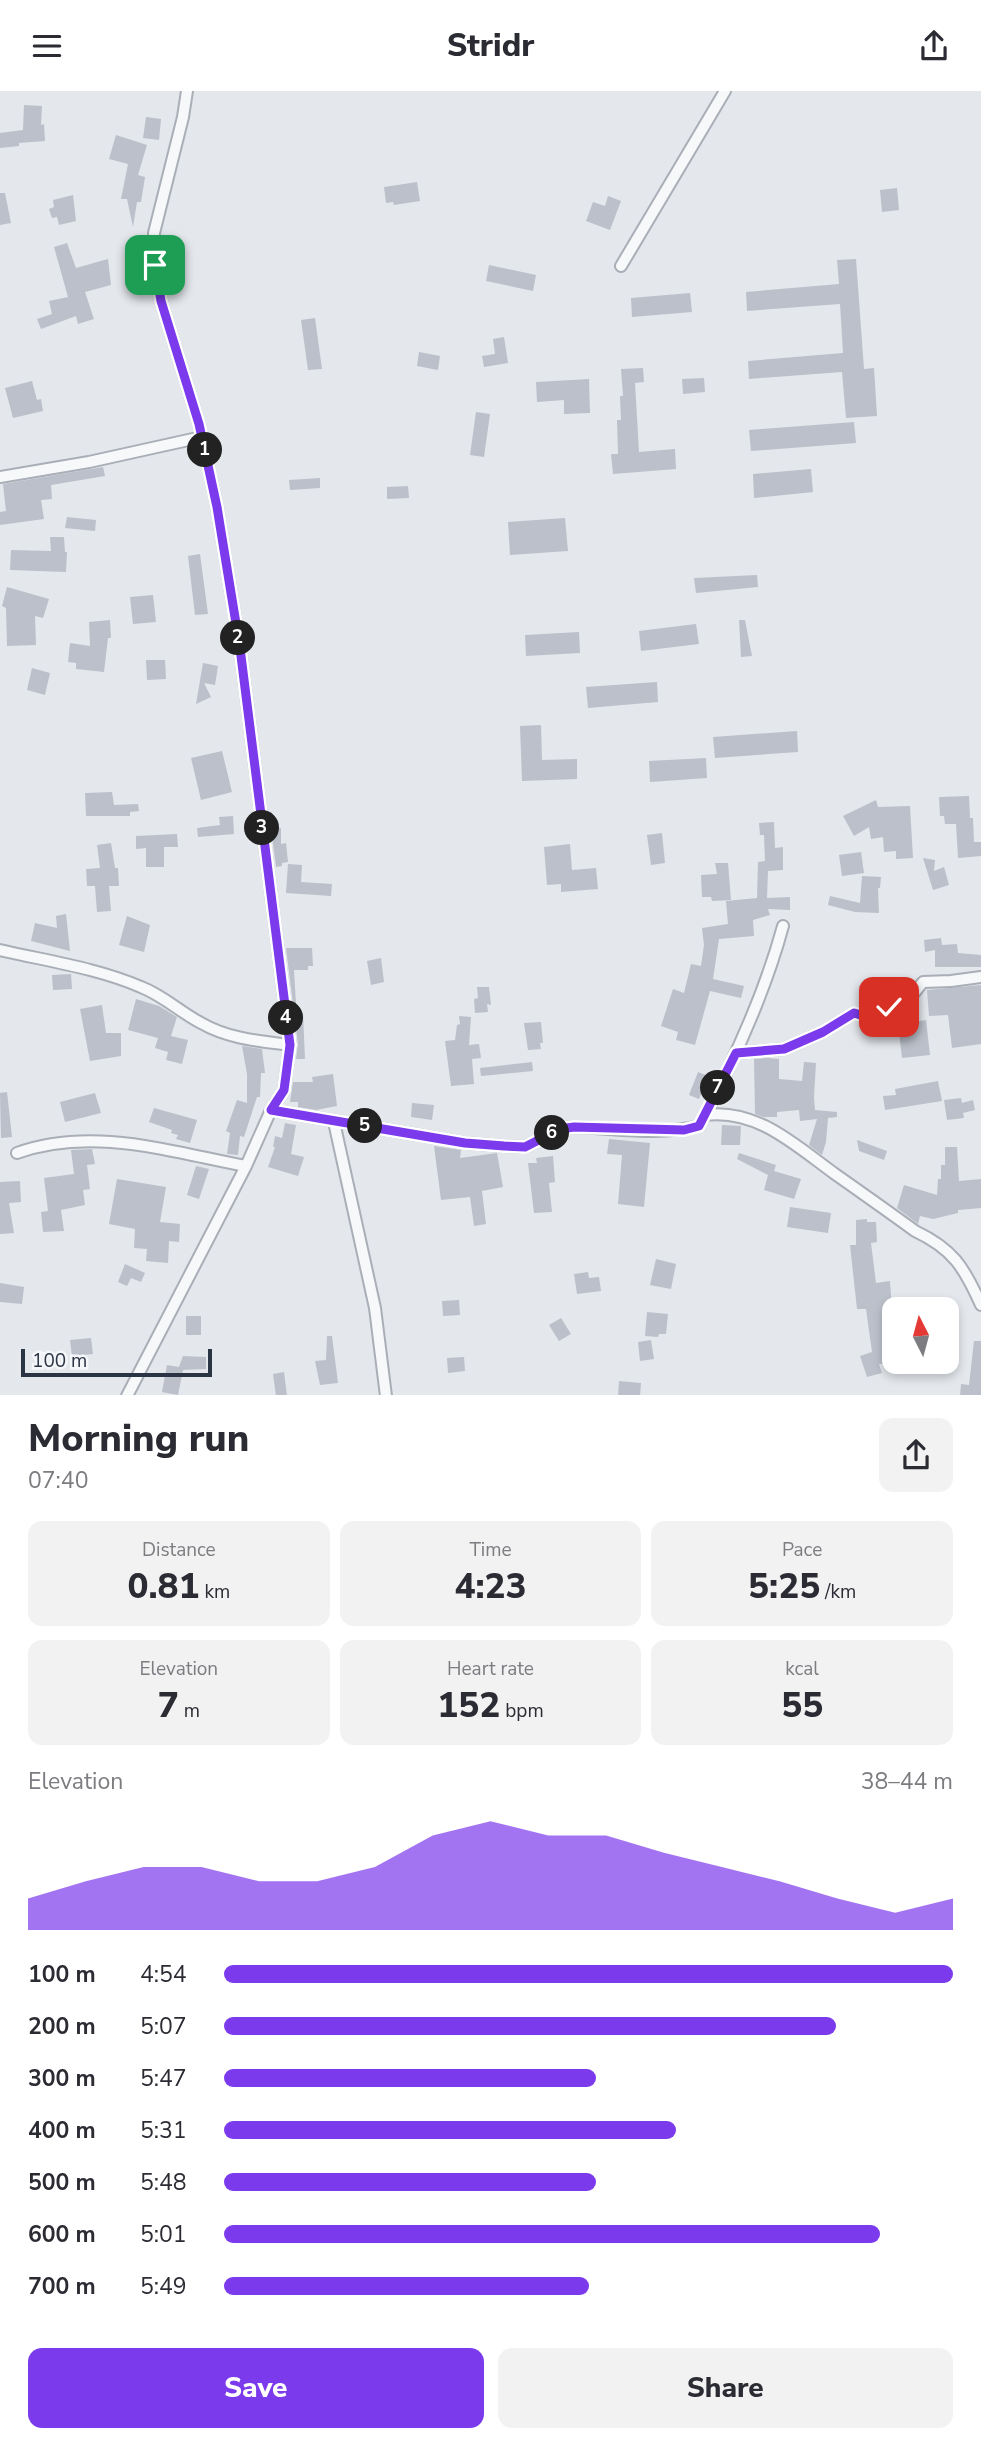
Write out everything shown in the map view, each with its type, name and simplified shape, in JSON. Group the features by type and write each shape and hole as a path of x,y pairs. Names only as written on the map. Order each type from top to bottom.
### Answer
{"street":[{"path":"127,1395 246,1166 271,1110 284,1090 290,1045 240,648 217,507 202,436 161,301 155,265 154,233 187,91"},
{"path":"621,266 725,91"},
{"path":"0,477 89,462 202,436"},
{"path":"271,1110 465,1143 525,1147 560,1129 574,1127 684,1130 699,1126 736,1053 783,926"},
{"path":"0,950 138,985 166,999 200,1023 229,1036 290,1045"},
{"path":"736,1053 784,1049 823,1032 854,1013 867,1017 907,1002 923,982 981,977"},
{"path":"705,1115 727,1113 775,1130 915,1231 937,1241 951,1253 971,1283 981,1305"},
{"path":"334,1122 375,1308 386,1395"},
{"path":"17,1153 77,1141 117,1141 246,1166"}],"building":[{"path":"24,105 42,106 41,125 44,124 45,141 0,148 0,133 23,130"},
{"path":"146,117 161,119 159,140 143,138"},
{"path":"116,135 147,145 138,175 145,177 133,227 127,199 121,199 128,164 109,159"},
{"path":"417,182 420,201 394,205 393,202 386,203 384,187"},
{"path":"897,188 899,210 882,212 880,190"},
{"path":"0,193 5,193 11,223 0,225"},
{"path":"73,195 76,221 59,225 57,217 52,218 49,209 54,207 53,200"},
{"path":"608,196 621,201 610,230 586,221 593,202 605,206"},
{"path":"67,243 76,268 108,259 111,285 85,292 94,319 78,324 76,316 41,329 37,319 52,314 49,301 68,297 54,247"},
{"path":"856,259 864,369 874,368 877,416 846,418 842,372 749,379 748,361 843,353 840,304 747,311 746,292 839,284 837,260"},
{"path":"489,265 536,275 533,291 486,281"},
{"path":"690,293 692,312 632,317 631,298"},
{"path":"315,318 322,369 308,370 301,320"},
{"path":"504,337 508,363 484,367 482,356 495,354 493,339"},
{"path":"419,352 440,356 438,370 417,366"},
{"path":"643,368 644,382 635,383 639,452 675,449 676,469 613,474 611,454 618,454 617,420 621,420 620,396 623,396 621,369"},
{"path":"704,378 705,392 683,394 682,379"},
{"path":"589,379 590,413 564,414 564,400 537,402 536,382"},
{"path":"32,381 37,400 41,399 43,411 13,418 5,388"},
{"path":"476,412 490,414 484,457 470,455"},
{"path":"854,422 856,443 751,451 749,430"},
{"path":"103,467 105,476 51,485 52,499 41,500 44,519 0,525 0,512 6,511 3,484"},
{"path":"811,469 813,492 754,498 753,474"},
{"path":"320,478 320,488 290,490 289,480"},
{"path":"408,486 409,498 387,499 387,487"},
{"path":"67,517 96,520 95,531 65,528"},
{"path":"565,518 568,551 510,555 508,522"},
{"path":"50,537 64,537 67,552 66,572 10,570 11,550 51,551"},
{"path":"200,554 208,614 195,615 188,556"},
{"path":"757,575 758,587 696,593 694,578"},
{"path":"7,587 49,599 43,618 35,616 36,645 7,646 6,608 2,606"},
{"path":"153,595 156,622 133,624 130,597"},
{"path":"110,620 111,638 108,638 104,672 76,669 76,663 68,662 70,643 90,646 89,622"},
{"path":"739,620 745,620 752,656 741,657"},
{"path":"696,624 699,644 641,651 639,631"},
{"path":"579,632 580,653 526,656 525,635"},
{"path":"146,660 165,660 166,679 147,680"},
{"path":"203,663 218,666 215,685 204,683 211,697 196,704"},
{"path":"32,668 50,673 45,695 27,690"},
{"path":"657,682 658,702 588,708 586,687"},
{"path":"541,725 542,760 577,759 577,779 522,781 520,726"},
{"path":"797,731 798,752 715,758 713,737"},
{"path":"222,751 232,792 201,800 191,758"},
{"path":"706,758 707,778 650,782 649,761"},
{"path":"112,792 114,805 138,804 139,811 130,812 130,816 86,816 85,793"},
{"path":"969,796 974,842 981,842 981,856 958,858 956,824 945,824 944,816 940,816 939,797"},
{"path":"876,800 878,807 910,806 913,858 896,859 896,851 884,852 883,837 871,839 869,827 854,836 843,816"},
{"path":"233,816 234,834 198,837 197,828 220,825 219,817"},
{"path":"774,822 775,848 783,847 783,870 768,871 767,898 790,897 790,910 768,909 770,915 753,920 754,936 719,939 713,979 744,986 741,998 710,991 695,1045 676,1040 678,1032 661,1026 673,989 684,993 691,964 701,966 704,945 702,928 728,924 726,901 757,898 758,862 765,861 764,835 760,835 759,823"},
{"path":"281,828 281,844 286,843 288,862 276,867 271,829"},
{"path":"662,833 665,863 651,865 647,835"},
{"path":"177,834 178,847 164,847 164,867 146,867 146,848 136,849 136,836"},
{"path":"111,843 115,868 118,868 119,886 109,886 111,911 97,912 95,886 87,886 86,869 100,868 97,845"},
{"path":"570,844 572,870 596,868 598,889 561,892 561,884 547,885 544,847"},
{"path":"861,852 864,873 842,876 839,855"},
{"path":"923,858 935,860 934,871 944,867 949,885 933,890"},
{"path":"715,863 728,863 731,900 712,901 711,897 702,897 701,875 717,874"},
{"path":"288,864 302,865 301,882 332,884 331,896 286,893"},
{"path":"862,876 881,877 878,888 879,913 855,912 828,905 830,896 860,903"},
{"path":"66,914 70,951 31,941 35,923 57,928 56,916"},
{"path":"127,916 150,925 144,952 119,945"},
{"path":"941,938 942,945 957,944 958,953 981,955 981,967 935,967 935,950 925,952 924,940"},
{"path":"286,948 312,948 313,966 308,966 308,970 294,970 296,1004 293,1004"},
{"path":"381,958 384,982 371,985 367,961"},
{"path":"71,974 72,989 53,990 52,975"},
{"path":"981,985 981,1044 952,1048 948,1015 929,1016 927,990"},
{"path":"477,987 489,987 491,1005 487,1004 488,1012 475,1013"},
{"path":"136,999 159,1006 177,1017 171,1036 188,1040 182,1064 166,1060 168,1052 155,1048 158,1038 128,1030"},
{"path":"102,1005 106,1033 121,1033 121,1056 90,1061 80,1009"},
{"path":"303,1013 305,1059 296,1059 298,1044 294,1014"},
{"path":"459,1016 471,1017 469,1045 479,1044 481,1058 472,1059 474,1084 451,1086 445,1041 455,1040 457,1025 460,1024"},
{"path":"926,1020 930,1055 902,1058 898,1024"},
{"path":"541,1022 541,1049 528,1050 524,1023"},
{"path":"242,1046 262,1049 265,1073 261,1073 260,1097 257,1097 244,1137 240,1136 238,1155 227,1154 230,1133 226,1131 237,1100 247,1103 247,1074"},
{"path":"754,1059 779,1059 779,1079 802,1081 804,1062 816,1063 815,1110 837,1112 837,1117 828,1118 822,1155 809,1145 817,1119 800,1121 799,1110 777,1112 777,1117 755,1114"},
{"path":"532,1062 533,1071 481,1076 480,1068"},
{"path":"698,1072 708,1076 699,1099 689,1095"},
{"path":"333,1074 337,1106 316,1110 298,1107 298,1102 290,1102 293,1082 313,1082 312,1077"},
{"path":"938,1081 942,1101 885,1110 883,1096 896,1095 895,1089"},
{"path":"7,1092 12,1137 1,1138 0,1093"},
{"path":"95,1093 101,1113 65,1122 60,1102"},
{"path":"961,1098 962,1103 973,1100 975,1110 963,1113 964,1118 947,1120 944,1100"},
{"path":"412,1103 434,1105 432,1120 411,1117"},
{"path":"154,1108 197,1120 190,1143 176,1139 178,1135 171,1133 172,1130 149,1122"},
{"path":"285,1123 296,1125 291,1154 304,1157 298,1176 268,1167 275,1147 275,1136 282,1138"},
{"path":"722,1125 741,1126 740,1145 721,1145"},
{"path":"609,1139 650,1143 644,1207 618,1204 622,1155 607,1154"},
{"path":"857,1140 887,1151 884,1160 859,1151"},
{"path":"434,1146 461,1150 460,1158 497,1153 503,1187 482,1191 486,1224 474,1226 470,1197 441,1200"},
{"path":"945,1147 957,1147 959,1181 981,1179 981,1208 958,1210 958,1213 933,1219 920,1216 918,1224 897,1208 904,1185 937,1195 941,1165 945,1165"},
{"path":"92,1149 95,1164 87,1165 90,1189 83,1190 85,1205 61,1210 64,1231 43,1232 41,1212 48,1211 44,1178 74,1174 71,1150"},
{"path":"739,1153 776,1165 774,1171 801,1179 794,1199 764,1190 768,1175 737,1159"},
{"path":"553,1156 555,1182 549,1183 552,1212 534,1213 528,1163 537,1163 536,1158"},
{"path":"196,1166 209,1169 199,1199 187,1195"},
{"path":"117,1179 166,1187 160,1222 180,1224 179,1242 169,1241 168,1263 146,1261 147,1249 134,1248 135,1229 109,1224"},
{"path":"20,1181 21,1202 9,1203 14,1233 0,1234 0,1182"},
{"path":"790,1207 831,1213 828,1233 787,1227"},
{"path":"856,1220 876,1222 877,1242 871,1243 876,1283 890,1281 891,1297 882,1297 882,1364 879,1364 882,1373 867,1377 860,1356 872,1352 866,1309 857,1309 850,1245 856,1245"},
{"path":"656,1259 676,1264 671,1289 650,1285"},
{"path":"125,1264 145,1273 141,1282 131,1278 127,1286 118,1282"},
{"path":"588,1272 589,1278 599,1277 601,1291 577,1294 574,1274"},
{"path":"0,1283 24,1287 22,1304 0,1302"},
{"path":"459,1300 460,1315 443,1316 442,1301"},
{"path":"647,1312 668,1314 666,1334 659,1334 658,1337 645,1336"},
{"path":"186,1316 201,1316 201,1335 186,1335"},
{"path":"561,1318 571,1334 559,1341 549,1325"},
{"path":"327,1336 332,1336 338,1383 320,1385 315,1361 326,1360"},
{"path":"91,1338 93,1354 72,1356 70,1340"},
{"path":"651,1340 654,1359 640,1361 638,1342"},
{"path":"974,1341 981,1341 981,1395 960,1395 961,1384 969,1385"},
{"path":"183,1356 206,1357 206,1369 183,1370 178,1395 162,1392 167,1365 179,1367"},
{"path":"464,1357 465,1371 448,1373 447,1358"},
{"path":"284,1372 287,1395 276,1395 273,1374"},
{"path":"619,1381 641,1383 640,1395 618,1395"}],"route":[{"path":"155,265 161,301 202,436 217,507 240,648 290,1045 284,1090 271,1110 465,1143 504,1146 525,1147 560,1129 574,1127 684,1130 699,1126 736,1053 784,1049 823,1032 854,1013 867,1017 889,1007"}]}
